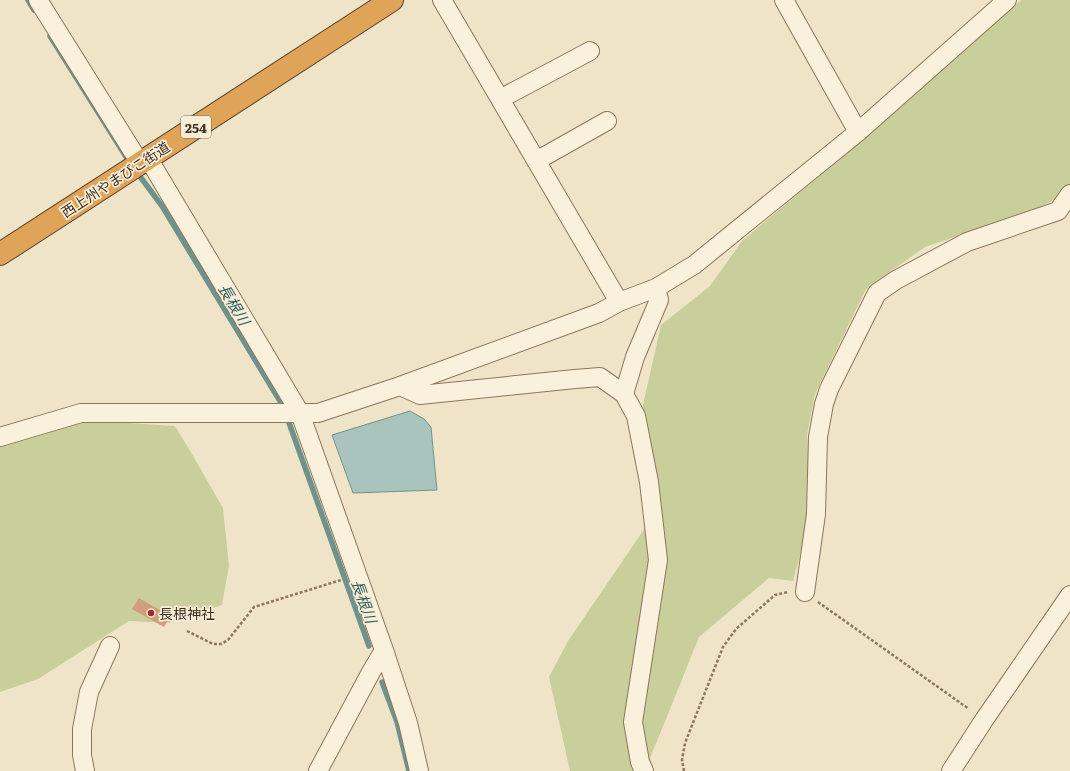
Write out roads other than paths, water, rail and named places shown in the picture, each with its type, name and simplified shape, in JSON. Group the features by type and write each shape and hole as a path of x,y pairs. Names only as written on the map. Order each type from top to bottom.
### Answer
{"highway":[{"name":"西上州やまびこ街道","path":"0,254 392,0"}],"street":[{"path":"38,0 144,160 300,413 384,650 408,723 419,771"},
{"path":"442,0 619,302"},
{"path":"784,0 858,132"},
{"path":"0,437 81,413 318,413 400,386 599,313 619,302 656,288 694,265 858,132 1007,0"},
{"path":"500,99 590,51"},
{"path":"536,161 607,121"},
{"path":"805,592 816,514 818,437 824,404 828,389 877,293 896,280 967,242 1064,215 1070,194"},
{"path":"624,394 635,357 659,300 656,288"},
{"path":"400,386 420,395 600,377 624,394 636,416 649,482 658,560 633,722 640,762 644,771"},
{"path":"951,771 984,720 1070,595"},
{"path":"86,771 82,755 82,728 89,692 110,646"},
{"path":"318,771 370,672 384,650"}],"water":[{"path":"410,411 424,419 431,427 437,490 353,493 332,435"}],"waterway":[{"name":"長根川","path":"28,0 34,10"},
{"name":"長根川","path":"50,36 130,163"},
{"name":"長根川","path":"136,171 162,206 283,406 369,646"},
{"name":"長根川","path":"382,682 397,722 409,771"}],"place":[{"name":"長根神社","path":"151,613"}]}
